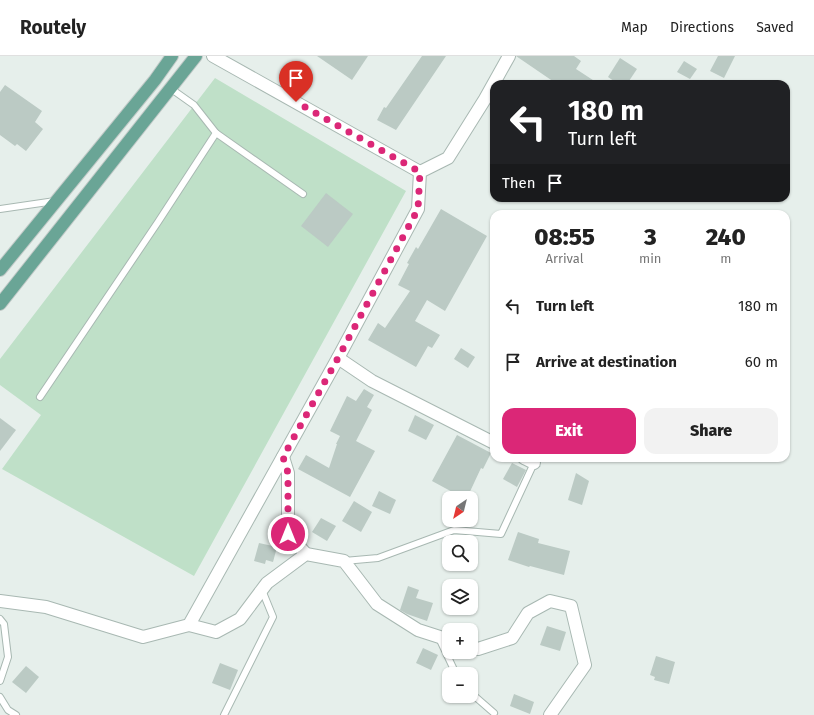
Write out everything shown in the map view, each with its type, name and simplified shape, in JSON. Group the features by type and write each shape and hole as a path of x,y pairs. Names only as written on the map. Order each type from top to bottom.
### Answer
{"main road":[{"path":"0,270 155,80 172,56"},
{"path":"0,304 196,56"},
{"path":"86,165 101,176"}],"street":[{"path":"213,56 420,172"},
{"path":"496,80 509,56"},
{"path":"420,172 448,158 490,90"},
{"path":"189,625 338,358 418,209 420,172"},
{"path":"338,358 372,381 490,441"},
{"path":"283,457 288,473 288,534 306,554 344,561 377,604 418,630 442,637"},
{"path":"0,601 46,607 143,637 189,625 216,632 240,619 267,583 306,554"},
{"path":"478,649 512,638 528,613 550,601 572,606 585,665 550,715"}],"lane":[{"path":"170,88 194,106 216,133 303,194"},
{"path":"40,397 216,133"},
{"path":"0,209 56,201"},
{"path":"344,561 378,558 454,530 501,534 529,462"},
{"path":"224,715 272,617 262,590"},
{"path":"0,619 4,624 8,657 0,682"},
{"path":"0,697 8,710 16,715"},
{"path":"478,699 494,713"}],"green space":[{"path":"215,78 406,191 194,576 2,469 41,415 0,385 0,359"}],"building":[{"path":"317,56 368,56 352,80"},
{"path":"422,56 446,56 396,130 377,120 384,107 386,108"},
{"path":"516,56 574,56 581,61 576,69 593,80 551,80"},
{"path":"718,56 735,56 724,78 710,71"},
{"path":"620,58 637,69 630,80 612,80 608,77"},
{"path":"684,61 697,69 690,79 677,72"},
{"path":"5,85 42,111 35,122 43,129 26,151 17,144 15,146 0,135 0,92"},
{"path":"326,193 353,214 328,247 301,226"},
{"path":"441,209 487,236 445,311 427,300 415,321 440,335 432,348 428,346 416,367 368,340 378,323 385,328 410,291 398,285 409,264 407,263 416,247 418,249"},
{"path":"461,348 475,357 468,368 454,359"},
{"path":"364,389 374,395 367,407 372,410 356,441 375,451 350,497 298,469 306,455 329,468 340,436 330,431 347,396 356,401"},
{"path":"415,415 434,425 426,440 408,431"},
{"path":"0,418 16,430 0,451"},
{"path":"457,435 490,452 490,455 483,469 481,468 470,491 450,491 432,481"},
{"path":"512,463 526,470 517,487 503,479"},
{"path":"576,473 589,481 582,505 568,500"},
{"path":"379,491 396,500 390,514 372,506"},
{"path":"354,501 372,512 361,532 342,521"},
{"path":"321,518 336,526 327,541 312,532"},
{"path":"518,532 539,539 538,543 570,551 564,575 529,567 508,560"},
{"path":"259,543 277,547 273,562 266,560 265,564 254,561"},
{"path":"408,586 419,590 416,598 433,603 427,621 400,610"},
{"path":"547,626 566,632 560,651 540,645"},
{"path":"423,648 438,655 431,670 416,663"},
{"path":"656,656 675,662 669,684 654,680 655,677 650,675"},
{"path":"220,663 238,670 230,690 212,683"},
{"path":"26,666 39,677 26,693 12,682"},
{"path":"514,694 534,702 530,714 510,706"}],"route":[{"path":"288,534 288,473 283,457 418,209 420,172 296,102"}]}
